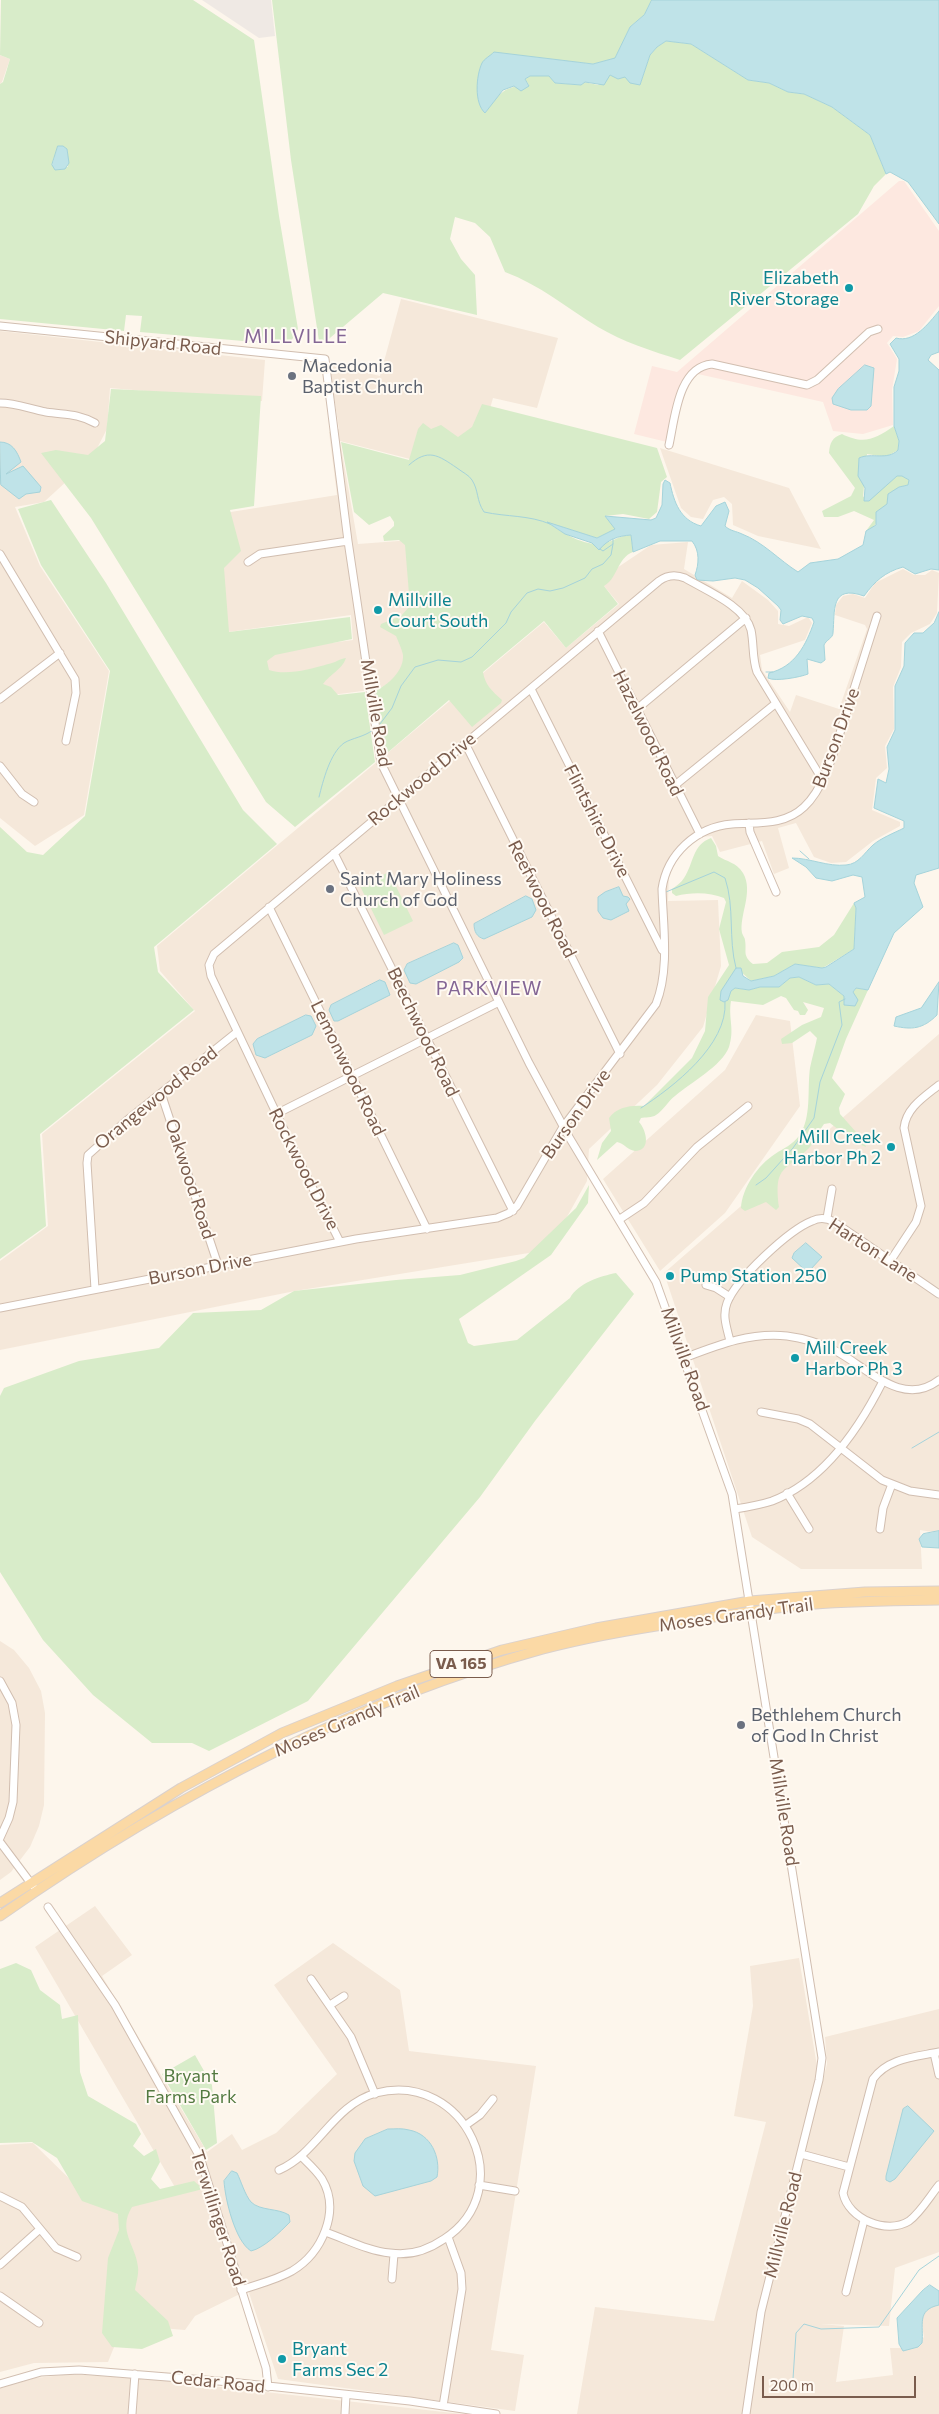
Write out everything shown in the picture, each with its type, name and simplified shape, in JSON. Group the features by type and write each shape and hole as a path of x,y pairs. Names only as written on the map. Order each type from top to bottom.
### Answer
{"main road":[{"name":"Moses Grandy Trail","path":"0,1903 30,1882 181,1788 282,1733 397,1686 502,1650 596,1628 750,1600 856,1592 939,1591"},
{"name":"Moses Grandy Trail","path":"0,1916 88,1857 213,1783 302,1738 395,1698 544,1649 626,1631 803,1605 939,1600"}],"street":[{"name":"Shipyard Road","path":"0,326 325,359"},
{"path":"669,445 684,387 702,365 712,364 807,384 817,380 869,332 878,329"},
{"name":"Millville Road","path":"325,359 348,542 363,630 380,757 398,799 563,1127 620,1219 656,1282 729,1482 735,1509 821,2048 819,2080 761,2312 746,2414"},
{"path":"0,403 80,415 96,423"},
{"path":"248,562 260,554 348,542"},
{"path":"0,554 75,680 76,694 66,741"},
{"name":"Rockwood Drive","path":"340,1242 276,1114 211,976 210,962 214,954 659,581 675,575 685,578 739,610 746,618"},
{"name":"Burson Drive","path":"0,1308 340,1242 497,1218 513,1211 563,1127 656,1004 662,984 662,901 664,876 672,859 679,850 700,834 724,825 775,822 793,816 816,794 838,739 877,616"},
{"path":"637,709 746,618 751,630 756,668 775,704 822,779"},
{"name":"Hazelwood Road","path":"598,632 674,786 700,834"},
{"path":"0,699 60,653"},
{"name":"Flintshire Drive","path":"530,689 663,953"},
{"path":"674,786 775,704"},
{"name":"Reefwood Road","path":"465,743 620,1054"},
{"path":"0,766 22,794 34,802"},
{"path":"749,823 750,832 776,892"},
{"name":"Beechwood Road","path":"334,853 513,1211"},
{"name":"Lemonwood Road","path":"270,907 427,1229"},
{"path":"276,1114 499,1002"},
{"name":"Orangewood Road","path":"95,1290 88,1155 237,1032"},
{"path":"891,1260 916,1222 921,1206 904,1128 905,1121 912,1108 939,1085"},
{"name":"Oakwood Road","path":"161,1093 218,1266"},
{"path":"620,1219 644,1203 697,1147 748,1106"},
{"path":"827,1218 832,1189"},
{"name":"Harton Lane","path":"730,1341 725,1319 730,1297 759,1261 812,1221 827,1218 939,1294"},
{"path":"706,1285 716,1288 730,1297"},
{"path":"684,1358 730,1341 756,1335 772,1335 804,1339 835,1350 894,1387 915,1390 925,1388 939,1380"},
{"path":"735,1509 762,1504 788,1493 816,1472 841,1448 860,1424 883,1381"},
{"path":"761,1412 798,1419 821,1431 870,1473 892,1484 910,1491 939,1495"},
{"path":"880,1529 883,1508 892,1484"},
{"path":"788,1493 809,1529"},
{"path":"0,1681 12,1703 16,1725 13,1802 10,1818 0,1840 36,1891"},
{"name":"Terwillinger Road","path":"48,1907 115,2005 200,2157 266,2368 268,2387"},
{"path":"311,1979 330,2005 359,2052 375,2094"},
{"path":"330,2005 344,1996"},
{"path":"939,2075 936,2052 898,2061 877,2074 867,2094 844,2187 844,2200 851,2211 864,2220 891,2226 905,2223 911,2219 939,2185"},
{"path":"279,2170 290,2165 301,2156 347,2108 375,2094 405,2090 423,2094 450,2108 466,2125 475,2143 480,2162 479,2185 471,2209 462,2223 448,2237 423,2250 394,2254 368,2248 325,2232"},
{"path":"466,2125 480,2115 493,2099"},
{"path":"801,2154 849,2167"},
{"path":"241,2290 282,2276 298,2267 312,2253 325,2232 330,2211 326,2188 315,2169 301,2156"},
{"path":"479,2185 515,2191"},
{"path":"0,2196 22,2207 56,2248 77,2256"},
{"path":"846,2292 864,2220"},
{"path":"0,2265 40,2228"},
{"path":"443,2406 462,2289 461,2273 448,2237"},
{"path":"392,2279 394,2254"},
{"path":"0,2296 39,2324"},
{"name":"Cedar Road","path":"0,2384 24,2376 50,2371 79,2370 346,2395 496,2414"},
{"path":"132,2414 135,2374"},
{"path":"345,2414 346,2395"}],"shaded area":[{"path":"202,0 271,0 275,36 259,38"},
{"path":"0,55 10,59 0,84"},
{"path":"899,181 904,181 939,231 939,306 919,331 903,337 893,336 887,343 897,359 892,390 893,425 863,434 833,431 823,402 689,372 671,443 634,434 652,366 677,372"},
{"path":"401,299 558,338 537,408 493,398 477,454 410,459 340,441 358,544 412,540 423,658 397,679 378,689 246,706 240,655 353,640 351,615 214,634 212,515 337,495 329,432 339,429 329,364 380,376"},
{"path":"0,331 265,360 262,401 110,388 107,429 92,458 44,502 15,507 40,566 109,671 84,815 35,846 0,818"},
{"path":"660,448 789,488 821,549 758,536 733,525 732,504 724,497 713,500 703,519 691,517 681,508"},
{"path":"688,542 684,569 732,598 742,581 768,600 778,611 778,624 789,626 808,617 812,623 805,640 760,655 762,670 790,712 796,695 839,709 867,629 865,625 835,615 836,605 843,596 853,594 865,598 875,583 903,569 914,575 925,575 932,570 939,573 937,613 930,624 911,633 902,642 901,667 893,687 894,729 885,746 887,768 876,778 872,810 900,822 900,826 873,841 846,862 831,863 814,857 796,823 778,828 789,868 774,874 762,841 720,852 712,836 701,837 682,852 669,874 668,901 718,900 721,966 703,1027 657,1085 589,1149 587,1181 563,1224 535,1252 295,1291 0,1350 0,1261 48,1226 42,1134 195,1011 160,971 157,946 544,622 566,648 619,604 599,580 651,545"},
{"path":"756,1015 790,1021 800,1106 725,1213 660,1271 603,1179 725,1070"},
{"path":"939,1034 939,1533 920,1530 922,1569 801,1569 752,1537 664,1273"},
{"path":"0,1641 14,1650 29,1668 41,1691 45,1713 44,1805 39,1826 30,1847 11,1872 0,1880"},
{"path":"95,1906 132,1955 102,1976 207,2152 232,2134 242,2150 276,2133 337,2074 274,1985 333,1943 400,1990 409,2051 536,2066 491,2350 524,2355 515,2411 278,2379 248,2290 195,2316 185,2330 123,2325 108,2362 34,2363 0,2372 0,2145 33,2143 90,2199 176,2189 35,1947"},
{"path":"799,1958 817,2066 799,2175 827,2064 825,2037 939,2009 939,2252 895,2268 889,2326 820,2324 844,2326 836,2382 893,2375 890,2348 914,2348 924,2337 920,2313 931,2303 939,2302 939,2414 577,2414 595,2307 714,2321 766,2122 734,2116 753,2006 750,1966"},
{"path":"72,2374 158,2380 462,2414 0,2414 0,2388 35,2378"}],"green space":[{"path":"1,0 193,0 254,40 279,216 298,329 289,345 140,332 142,316 126,315 124,331 0,319 0,84 3,82 10,59 0,55","holes":["67,149 68,167 52,165 54,158"]},
{"path":"272,0 652,0 644,15 630,27 615,59 593,64 494,53 485,113 494,100 503,92 514,87 529,85 525,79 530,76 550,76 555,83 581,85 584,82 598,85 609,75 625,77 640,85 650,55 657,47 666,41 691,44 748,80 769,83 788,92 804,94 832,107 870,135 886,174 874,186 858,214 680,360 617,337 530,283 505,272 490,237 475,223 455,217 450,239 461,259 475,275 477,315 383,293 324,343 319,341 291,160"},
{"path":"111,389 261,396 254,506 230,510 241,551 224,568 229,632 350,617 352,639 275,655 267,661 269,670 291,672 314,668 346,658 342,666 323,684 331,687 338,695 365,692 375,762 295,827 266,802 91,518 41,453 56,450 88,455 105,441"},
{"path":"482,404 657,448 667,477 661,482 657,512 649,519 623,514 605,516 616,529 597,538 549,523 583,542 605,543 631,535 633,552 620,563 612,578 604,586 618,604 566,648 544,621 483,672 487,684 502,700 501,703 472,727 449,700 386,754 382,746 375,691 385,685 398,672 403,661 403,655 396,636 380,627 381,624 401,616 410,606 405,545 399,540 384,541 383,536 394,526 390,516 369,525 354,512 341,442 409,460 418,429 423,423 431,429 441,425 458,437 472,427"},
{"path":"894,426 899,441 898,450 886,457 867,454 863,497 883,487 897,476 902,475 910,481 908,485 899,487 873,528 866,531 874,520 854,511 838,517 824,517 822,511 851,496 855,488 829,453 832,441 842,434 857,439 869,439"},
{"path":"51,500 106,583 243,810 277,844 154,947 158,972 194,1010 40,1134 46,1226 0,1259 0,827 27,852 43,855 85,816 110,671 41,565 18,509"},
{"path":"711,838 716,846 718,856 737,867 743,873 746,880 747,896 742,919 742,933 745,939 746,956 753,964 767,963 782,952 819,947 834,935 854,903 856,908 854,949 822,968 795,964 774,976 751,981 737,968 728,999 731,990 735,988 749,990 760,987 779,987 790,978 799,977 816,985 829,984 844,996 845,1005 856,988 868,990 846,1039 832,1078 845,1094 839,1108 840,1114 864,1141 866,1147 854,1142 830,1123 824,1124 812,1145 787,1167 780,1176 778,1184 779,1207 776,1210 766,1202 745,1211 741,1208 744,1193 757,1171 775,1154 791,1144 799,1136 806,1121 810,1068 817,1038 810,1031 792,1043 782,1044 781,1039 802,1025 821,1017 824,1008 803,1002 808,1010 805,1015 800,1015 786,998 781,996 763,1005 731,1001 731,1041 720,1061 672,1098 659,1113 653,1117 641,1118 639,1122 644,1130 646,1140 644,1148 635,1151 617,1142 597,1160 602,1143 611,1131 609,1118 612,1114 625,1108 644,1106 692,1058 705,1031 708,997 729,965 719,929 726,902 724,898 694,893 676,896 672,893 672,889 684,878 700,845"},
{"path":"389,872 413,921 384,935 360,886"},
{"path":"589,1185 588,1203 551,1255 459,1319 468,1343 474,1346 517,1340 570,1298 578,1288 604,1276 616,1273 634,1294 535,1421 480,1497 308,1701 209,1751 192,1743 152,1743 93,1695 43,1640 0,1572 0,1396 4,1388 79,1361 159,1348 193,1313 261,1310 294,1291 460,1275 516,1261 524,1258 576,1208"},
{"path":"16,1963 31,1970 40,1990 60,2005 62,2019 78,2015 80,2072 88,2096 136,2124 141,2134 133,2146 144,2156 156,2149 160,2162 151,2179 160,2189 194,2181 203,2189 132,2207 128,2216 126,2223 127,2231 138,2267 135,2290 168,2321 173,2336 142,2349 112,2347 102,2333 108,2258 119,2230 118,2214 82,2201 57,2158 32,2142 0,2143 0,1969"},
{"name":"Bryant Farms Park","path":"195,2055 212,2085 217,2143 206,2150 162,2074"}],"water":[{"path":"652,0 939,0 939,224 908,182 890,172 886,174 870,135 832,107 804,94 788,92 769,83 748,80 691,44 666,41 657,47 650,55 640,85 630,83 625,77 618,79 610,75 604,85 585,82 581,85 555,83 549,76 530,76 525,79 529,86 521,91 514,86 503,90 485,113 481,109 477,89 478,75 483,62 494,52 593,64 615,58 630,27 644,15"},
{"path":"58,146 63,146 67,149 69,163 65,169 55,170 52,165"},
{"path":"939,311 939,352 931,355 928,360 939,370 939,570 931,569 915,574 903,567 881,578 864,596 853,593 840,597 836,602 833,635 824,645 825,660 821,663 807,659 808,674 794,678 768,678 769,673 786,666 798,654 811,631 814,622 812,618 802,616 783,624 780,620 781,610 778,606 758,588 745,580 735,578 713,581 697,580 695,575 698,553 692,541 660,541 633,552 631,535 614,539 606,543 599,550 592,543 565,534 547,522 597,538 615,529 605,516 651,520 656,518 662,505 663,484 665,480 670,483 679,509 688,519 701,526 716,506 725,502 729,511 725,526 750,537 798,572 810,563 838,559 863,545 866,531 876,525 876,512 887,504 888,494 899,487 908,485 909,480 902,476 897,476 869,501 864,501 865,488 858,476 859,458 889,455 898,450 899,441 894,426 894,387 899,371 899,359 890,344 896,338 903,339 915,335"},
{"path":"865,365 874,368 871,406 867,410 851,410 833,404 832,398 838,389"},
{"path":"0,442 4,442 13,448 21,462 6,474 23,466 41,487 40,492 26,494 19,499 1,485"},
{"path":"939,612 939,868 916,875 914,883 923,907 894,933 868,990 856,988 853,992 858,1000 855,1006 844,1005 844,996 829,984 816,985 799,977 790,978 779,987 760,987 749,990 735,988 731,991 728,1000 724,1002 720,1000 721,991 736,968 741,968 743,976 751,981 774,976 795,964 826,967 854,949 856,908 854,903 865,897 862,877 853,875 832,881 816,878 806,867 792,858 832,865 851,864 858,860 876,842 904,828 904,821 874,808 878,779 886,783 889,769 887,747 895,730 895,686 904,666 905,643 914,633 923,633 934,623"},
{"path":"619,887 623,896 630,899 626,904 629,911 611,920 603,918 598,911 598,897 605,892"},
{"path":"526,896 532,899 536,910 532,917 484,939 476,934 474,924"},
{"path":"454,943 458,945 463,958 459,962 416,984 410,983 404,970 407,964"},
{"path":"380,980 385,982 390,995 338,1021 334,1021 329,1010 331,1005"},
{"path":"939,982 937,1015 932,1020 922,1026 912,1028 894,1026 896,1017 921,1008"},
{"path":"306,1015 311,1016 316,1026 312,1035 265,1058 256,1055 253,1044 257,1039"},
{"path":"806,1243 822,1257 811,1269 806,1271 792,1258 794,1253"},
{"path":"939,1531 939,1548 922,1547 919,1539 923,1534"},
{"path":"908,2106 934,2131 895,2179 890,2182 886,2180 886,2176 903,2109"},
{"path":"388,2129 417,2132 429,2141 436,2154 437,2177 431,2181 375,2196 363,2186 354,2161 355,2153 365,2139"},
{"path":"232,2171 237,2173 251,2202 259,2207 280,2211 289,2215 290,2222 282,2230 266,2243 251,2251 240,2238 226,2198 224,2181"},
{"path":"930,2285 939,2291 939,2305 932,2307 924,2314 922,2343 918,2347 903,2351 899,2344 897,2318"}],"waterway":[{"path":"409,465 422,456 433,455 438,457 471,478 484,512 534,519 550,524"},
{"path":"600,549 603,551 613,544 613,539"},
{"path":"380,724 392,708 401,686 415,667 438,660 461,662 472,657 506,623 511,612 527,593 538,589 550,591 563,588 585,578 592,569 603,564 611,555 613,544"},
{"path":"766,672 773,672"},
{"path":"319,797 328,768 339,748 347,741 373,730"},
{"path":"800,851 809,859"},
{"path":"666,892 714,872 725,878 730,900 732,946 736,968"},
{"path":"756,1185 766,1178 793,1148 814,1118 820,1082 842,1025 839,1002 845,999"},
{"path":"641,1108 682,1077 708,1049 718,1034 724,1018 725,1002"},
{"path":"912,1448 939,1432"},
{"path":"793,2379 796,2333 804,2324 821,2329 879,2327 919,2270 939,2256"}],"place":[{"name":"Elizabeth River Storage","path":"849,288"},
{"name":"Macedonia Baptist Church","path":"292,376"},
{"name":"Millville Court South","path":"378,610"},
{"name":"Saint Mary Holiness Church of God","path":"330,889"},
{"name":"Mill Creek Harbor Ph 2","path":"891,1147"},
{"name":"Pump Station 250","path":"670,1276"},
{"name":"Mill Creek Harbor Ph 3","path":"795,1358"},
{"name":"Bethlehem Church of God In Christ","path":"741,1725"},
{"name":"Bryant Farms Sec 2","path":"282,2359"}],"district":[{"name":"MILLVILLE","path":"296,337"},
{"name":"PARKVIEW","path":"489,989"}]}
